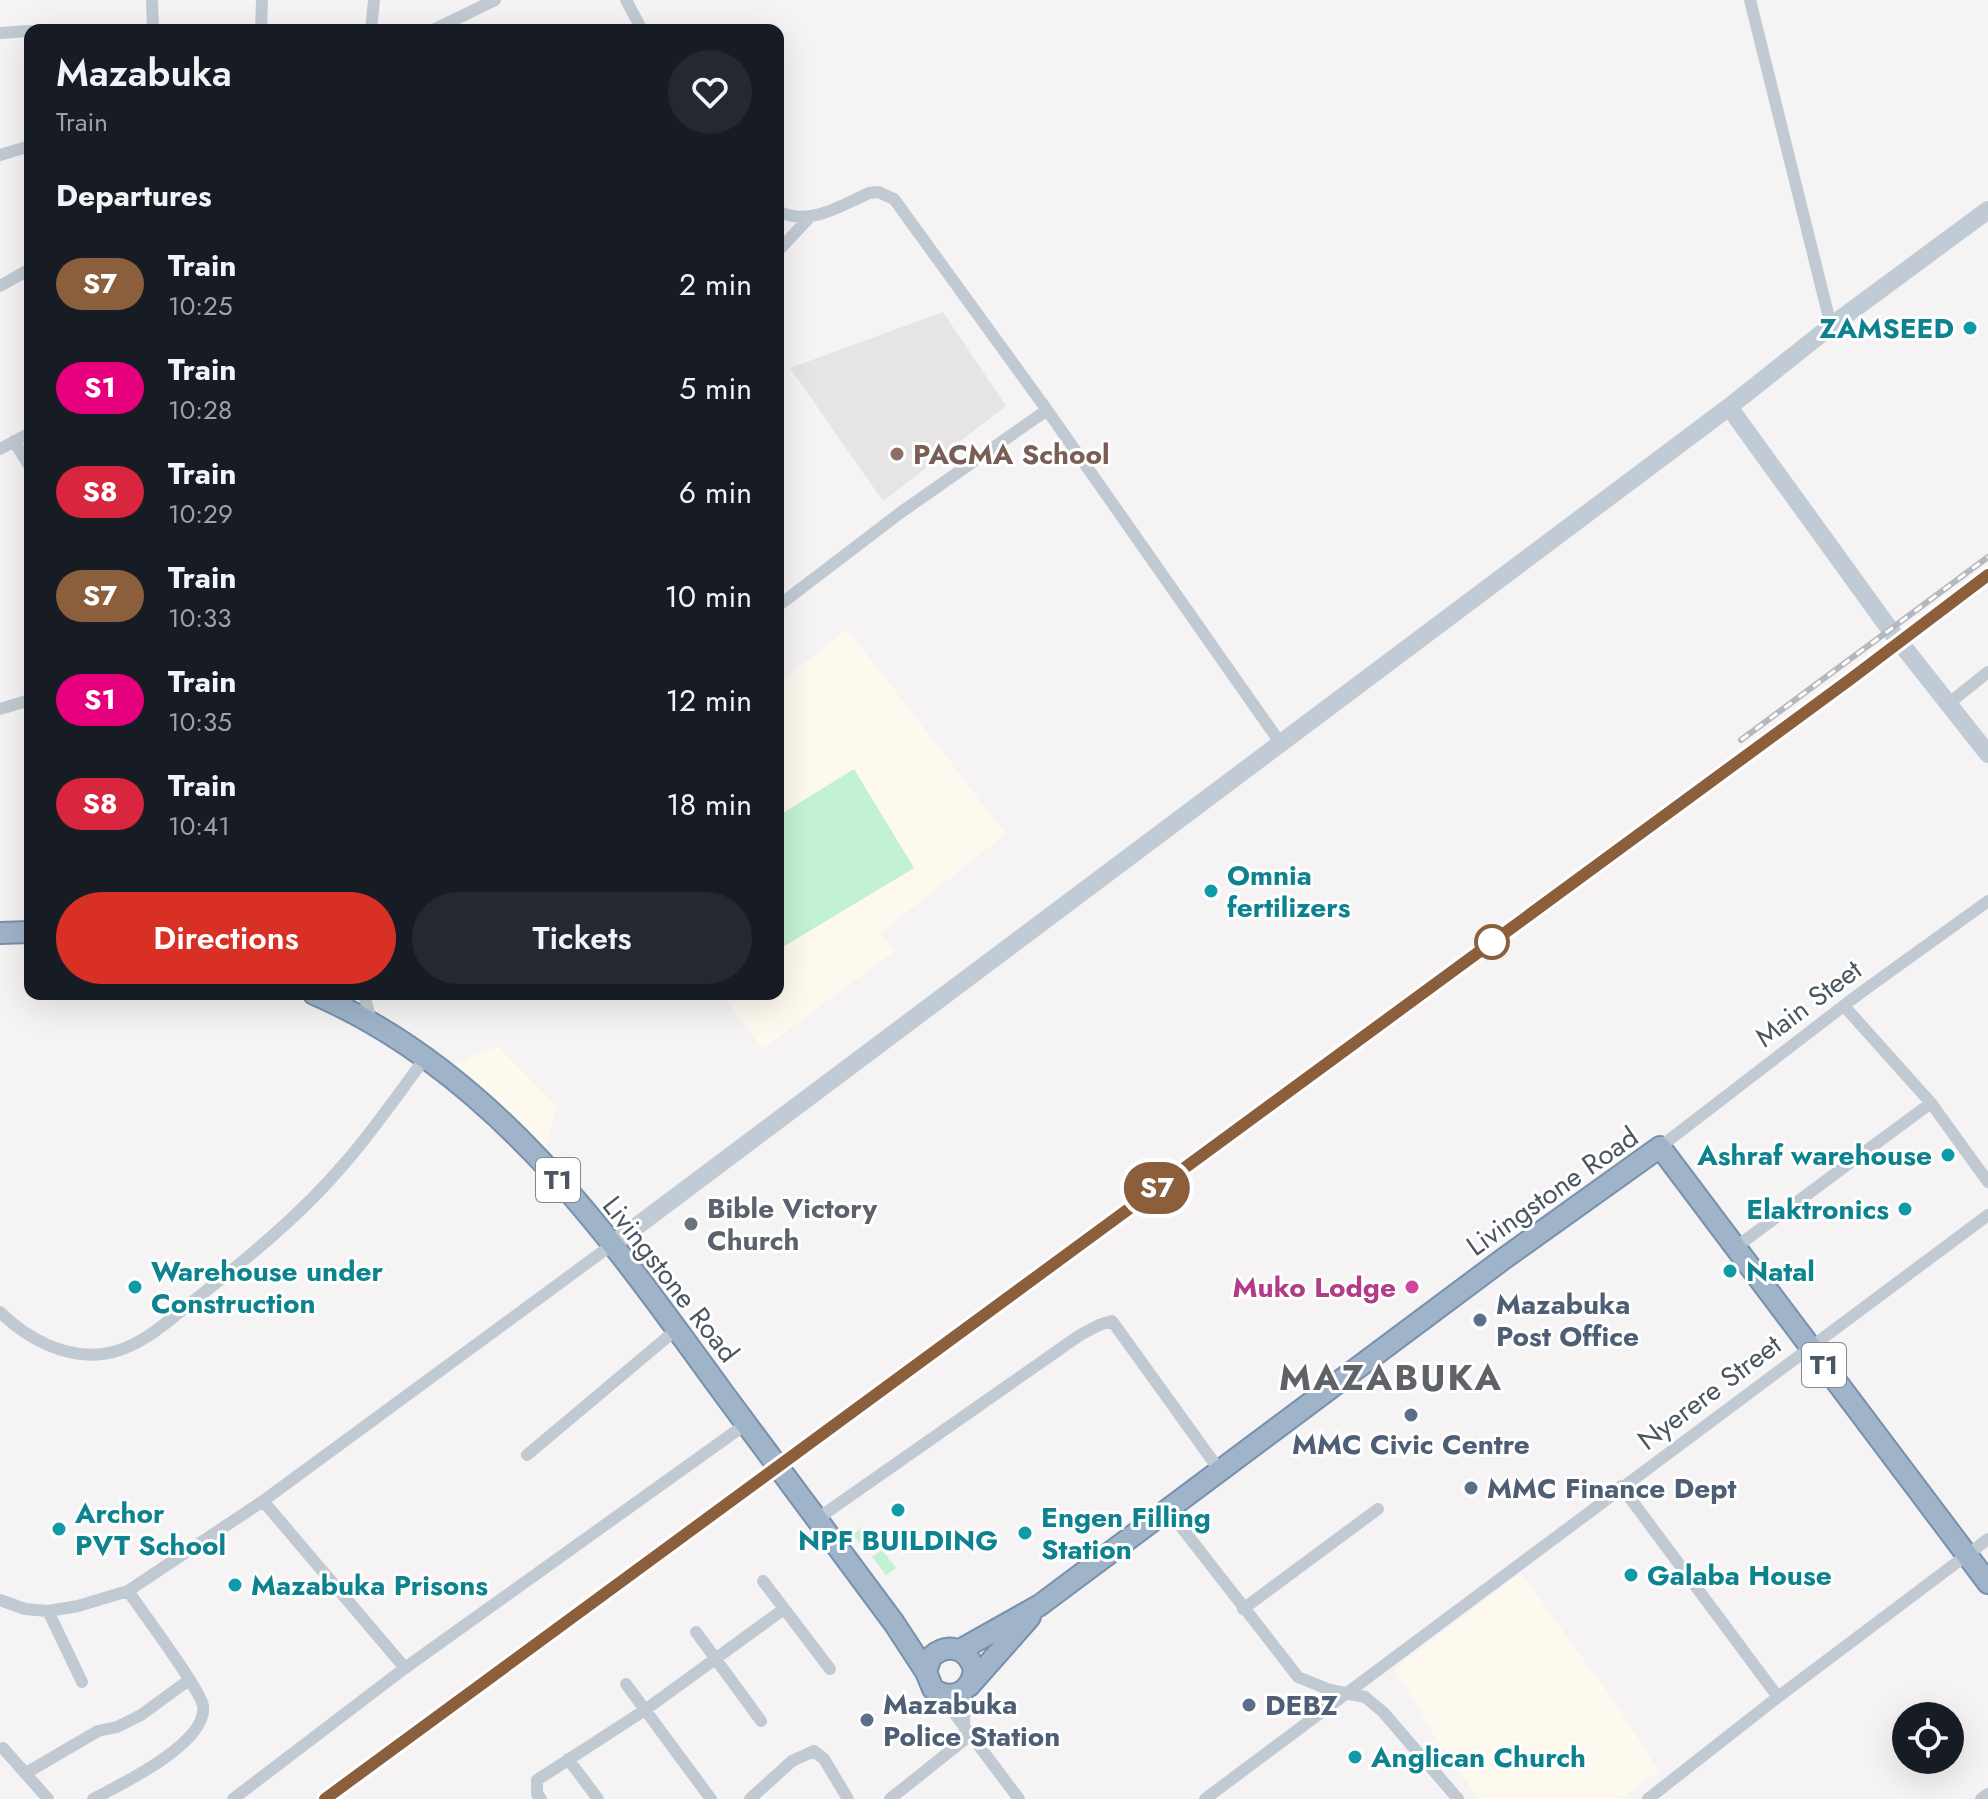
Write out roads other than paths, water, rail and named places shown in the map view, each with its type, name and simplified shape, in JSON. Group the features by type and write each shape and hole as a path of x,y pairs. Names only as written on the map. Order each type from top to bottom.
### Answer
{"highway":[{"path":"0,933 24,932"},
{"name":"Livingstone Road","path":"329,1000 450,1075 512,1130 613,1244 894,1623 926,1672 929,1684 938,1693"},
{"name":"Livingstone Road","path":"894,1623 937,1652 948,1648 960,1650 1040,1605 1502,1260 1660,1147 1988,1583"},
{"name":"Livingstone Road","path":"967,1688 1040,1605"},
{"path":"938,1693 947,1695 967,1688 974,1670 967,1655 960,1650"},
{"path":"926,1672 927,1664 937,1652"}],"main road":[{"path":"613,1244 1988,210"},
{"path":"1729,407 1891,631 1988,754"}],"street":[{"path":"152,0 153,24"},
{"path":"261,24 262,0"},
{"path":"372,24 374,0"},
{"path":"445,24 495,0"},
{"path":"626,0 639,24"},
{"path":"1750,0 1831,326"},
{"path":"0,33 24,31"},
{"path":"0,155 24,148"},
{"path":"784,245 809,218 869,193 878,192 894,199 1047,410 1281,744"},
{"path":"784,214 809,218"},
{"path":"0,286 24,272"},
{"path":"784,601 900,513 1047,410"},
{"path":"0,449 24,436"},
{"path":"14,441 24,457"},
{"path":"1948,704 1988,672"},
{"path":"0,709 24,702"},
{"name":"Main Steet","path":"1660,1147 1988,901"},
{"path":"366,1000 372,1025"},
{"path":"1844,1006 1931,1103 1988,1182"},
{"path":"0,1312 38,1340 84,1354 104,1354 140,1341 221,1279 302,1208 345,1164 425,1058"},
{"path":"1736,1247 1931,1103"},
{"name":"Nyerere Street","path":"1205,1799 1988,1215"},
{"path":"0,1600 25,1609 48,1611 78,1606 128,1591 263,1501 613,1244"},
{"path":"817,1519 1080,1335 1112,1321 1220,1471"},
{"path":"527,1455 677,1329"},
{"path":"233,1799 405,1668 746,1424"},
{"path":"1621,1486 1778,1697"},
{"path":"263,1501 405,1668"},
{"path":"1243,1609 1378,1509"},
{"path":"1168,1510 1298,1677 1345,1694 1365,1697 1383,1712 1458,1799"},
{"path":"1648,1799 1988,1539"},
{"path":"763,1581 830,1669"},
{"path":"93,1799 161,1762 190,1736 203,1705 128,1591"},
{"path":"541,1799 537,1794 537,1780 645,1710 784,1609"},
{"path":"48,1611 82,1682"},
{"path":"696,1632 761,1721"},
{"path":"26,1773 98,1731 117,1727 141,1715 189,1680"},
{"path":"626,1684 711,1799"},
{"path":"890,1799 967,1732 967,1688"},
{"path":"938,1693 1019,1799"},
{"path":"1,1747 48,1799"},
{"path":"756,1797 792,1761 814,1751 824,1759 848,1799"},
{"path":"568,1759 598,1799"},
{"path":"1981,1799 1988,1794"}],"railway":[{"path":"1741,740 1988,557"},
{"path":"325,1799 1988,575"}],"train":[{"name":"S7","path":"325,1799 1988,575"}],"place":[{"name":"ZAMSEED","path":"1970,328"},
{"name":"PACMA School","path":"897,454"},
{"name":"Omnia fertilizers","path":"1211,891"},
{"name":"Ashraf warehouse","path":"1948,1155"},
{"name":"Elaktronics","path":"1905,1209"},
{"name":"Bible Victory Church","path":"691,1224"},
{"name":"Natal","path":"1730,1271"},
{"name":"Warehouse under Construction","path":"135,1287"},
{"name":"Muko Lodge","path":"1412,1287"},
{"name":"Mazabuka Post Office","path":"1480,1320"},
{"name":"MMC Civic Centre","path":"1411,1415"},
{"name":"MMC Finance Dept","path":"1471,1488"},
{"name":"NPF BUILDING","path":"898,1510"},
{"name":"Archor PVT School","path":"59,1529"},
{"name":"Engen Filling Station","path":"1025,1533"},
{"name":"Galaba House","path":"1631,1575"},
{"name":"Mazabuka Prisons","path":"235,1585"},
{"name":"DEBZ","path":"1249,1705"},
{"name":"Mazabuka Police Station","path":"867,1720"},
{"name":"Anglican Church","path":"1355,1757"}],"district":[{"name":"MAZABUKA","path":"1391,1377"}]}
